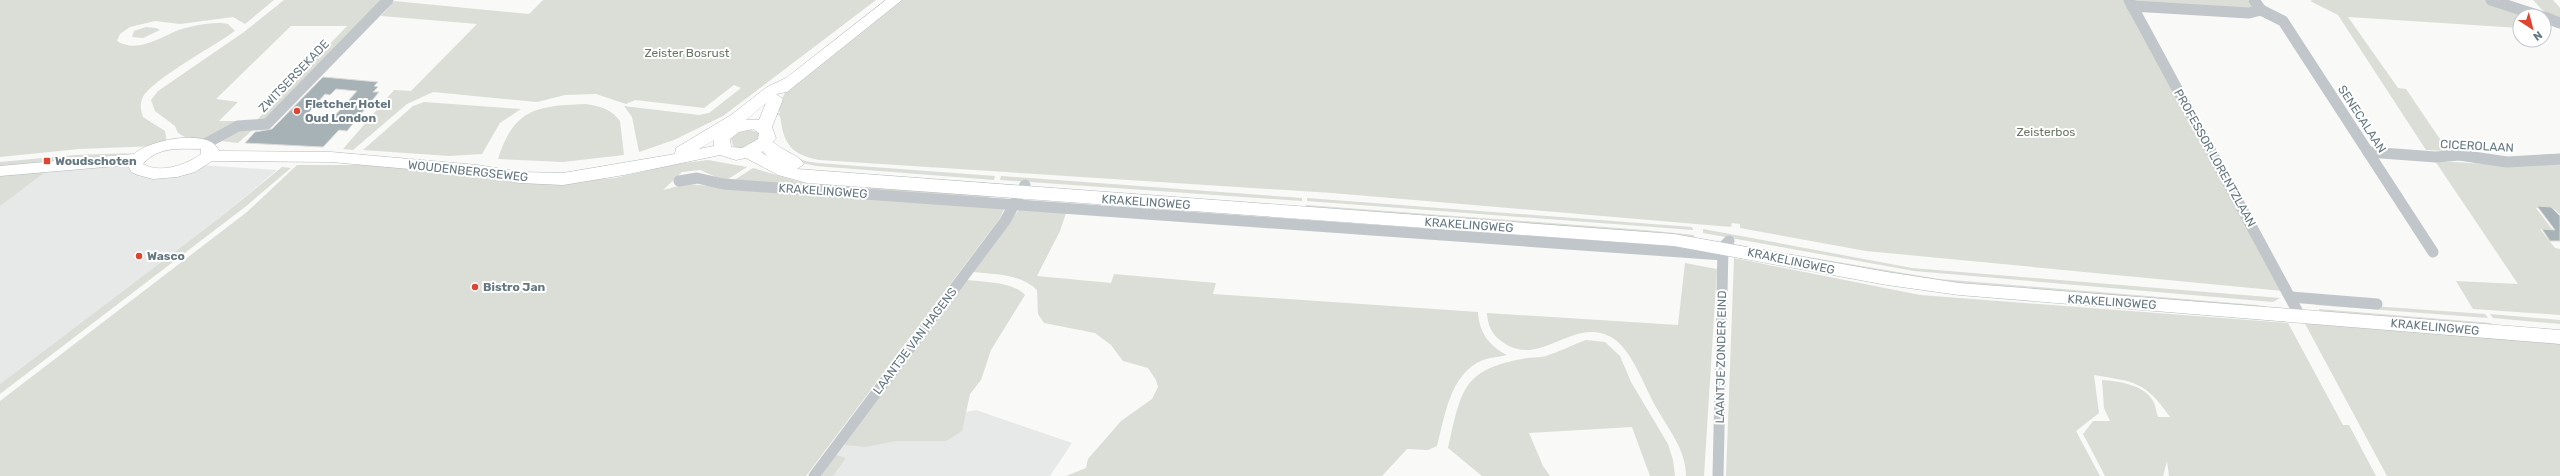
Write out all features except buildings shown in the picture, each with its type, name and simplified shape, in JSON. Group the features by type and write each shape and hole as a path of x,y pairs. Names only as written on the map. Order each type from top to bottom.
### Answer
{"main road":[{"path":"774,99 764,127 768,138 765,144 749,153 731,153 723,144 730,130 744,125 774,99 790,82 895,0"},
{"path":"686,154 743,115 772,90 790,82"},
{"path":"744,125 764,127"},
{"name":"WOUDENBERGSEWEG","path":"138,159 149,151 165,145 207,150 331,157 511,174 520,177 546,179 576,178 624,170 723,144"},
{"name":"KRAKELINGWEG","path":"765,144 780,156 806,167 1021,195"},
{"path":"138,159 135,164 137,168 145,172 187,169 207,150"},
{"name":"KRAKELINGWEG","path":"749,153 784,170 807,177 1021,195 1674,240 1725,248 1878,278 1935,286 2295,306 2560,325"},
{"path":"686,154 712,157 762,168 784,170"},
{"path":"0,171 138,159"},
{"name":"KRAKELINGWEG","path":"2295,306 2560,337"}],"street":[{"name":"ZWITSERSEKADE","path":"207,150 238,126 267,124 388,0"},
{"path":"2131,3 2249,13 2261,10 2254,0"},
{"path":"2492,0 2516,8"},
{"name":"PROFESSOR LORENTZLAAN","path":"2131,3 2295,306"},
{"name":"SENECALAAN","path":"2261,10 2283,21 2433,252"},
{"name":"CICEROLAAN","path":"2368,152 2436,157 2459,156 2507,162 2560,159"},
{"name":"KRAKELINGWEG","path":"679,181 697,178 723,184 1021,195"},
{"name":"LAANTJE VAN HAGENS","path":"814,476 1021,195"},
{"name":"LAANTJE ZONDER EIND","path":"1718,476 1725,248"},
{"name":"KRAKELINGWEG","path":"2295,306 2377,304"}],"shaded area":[{"path":"131,162 136,172 200,165 277,170 218,219 0,384 0,206 47,171"},
{"path":"976,410 1072,443 1050,476 821,476 852,435"}],"green space":[{"path":"0,0 274,0 245,24 233,17 180,24 155,21 130,27 120,34 117,41 132,46 147,44 176,31 202,24 228,24 235,31 171,72 159,81 143,97 141,109 143,117 165,131 167,142 158,146 79,149 0,157"},
{"path":"284,0 382,0 265,119 238,143 185,137 178,133 175,126 155,111 151,100 158,91 244,32","holes":["291,26 347,26 256,121 219,121 238,102 216,99"]},
{"name":"Zeister Bosrust","path":"543,0 876,0 723,116 674,140 639,152 632,117 624,106 699,115 709,113 741,88 734,85 704,108 635,100 626,104 596,94 565,95 537,102 433,92 407,104 353,150 343,149 394,90 411,91 477,24 381,16 394,1 529,14"},
{"name":"Zeisterbos","path":"899,0 2127,0 2283,291 1866,251 1740,228 1740,224 1732,223 1731,227 1332,193 819,160 801,155 786,141 780,116 773,113 780,113 779,110 775,110 785,93 796,80"},
{"path":"2134,0 2248,0 2253,8 2138,6"},
{"path":"2487,0 2512,8 2512,27 2348,17 2398,88 2406,89 2448,151 2426,150 2338,15 2310,1"},
{"path":"2533,0 2553,0 2560,8 2560,19 2552,16 2552,8 2540,8"},
{"path":"146,27 160,30 143,38 132,37 134,31"},
{"path":"424,102 521,109 500,123 482,154 449,156 363,150 413,106"},
{"path":"586,104 601,107 613,113 620,121 624,155 563,162 498,159 504,142 512,129 520,120 530,113 554,106"},
{"path":"748,129 759,133 758,142 741,149 733,146 731,138 738,132"},
{"path":"783,151 805,161 818,163 995,176 994,180 816,166 802,163"},
{"path":"134,153 0,167 0,162 75,155"},
{"path":"708,160 747,167 725,181 700,170 682,172 663,190 686,184 1004,209 1000,218 806,476 0,476 0,401 247,212 297,165 373,165 552,183 615,178 676,164"},
{"path":"2435,161 2507,165 2560,164 2560,214 2554,209 2536,208 2552,229 2540,229 2555,248 2560,249 2560,315 2473,309 2456,281 2518,284"},
{"path":"282,167 291,168 245,207 0,394 0,384 218,219"},
{"path":"753,168 800,182 894,189 990,193 987,201 731,182"},
{"path":"47,171 0,206 0,176"},
{"path":"1001,176 1302,198 1302,201 1000,180"},
{"path":"1307,198 1692,227 1693,230 1307,201"},
{"path":"1306,205 1645,230 1694,235 1694,241 1306,211"},
{"path":"1020,208 1067,210 1060,231 1037,276 1111,283 1114,274 1216,283 1213,294 1478,312 1480,326 1486,338 1490,343 1507,355 1483,360 1472,366 1463,375 1456,385 1446,409 1437,446 1428,450 1407,449 1382,476 1066,476 1086,468 1088,459 1121,421 1152,399 1158,387 1156,380 1148,368 1123,361 1111,345 1095,333 1044,323 1038,314 1037,290 1031,285 1007,276 973,272"},
{"path":"1703,229 1912,268 2280,298 2273,302 1914,271 1703,233"},
{"path":"1743,246 1939,279 2257,305 2271,308 1944,285"},
{"path":"1734,258 1920,295 2288,323 2343,425 2349,425 2376,476 2169,476 2167,461 2163,476 2105,476 2083,434 2093,421 2110,421 2104,408 2102,380 2116,381 2144,391 2153,401 2158,417 2170,417 2153,396 2138,385 2120,379 2094,375 2099,413 2076,431 2100,476 1726,476"},
{"path":"1685,263 1717,269 1704,476 1686,476 1683,457 1676,440 1656,407 1631,359 1625,350 1611,337 1597,332 1584,333 1570,336 1544,347 1531,350 1517,349 1504,343 1496,337 1488,322 1487,313 1678,325"},
{"path":"967,280 989,282 1014,287 1025,295 991,350 981,380 970,394 962,431 946,441 896,441 865,447 844,445"},
{"path":"2315,302 2485,314 2488,318 2316,305"},
{"path":"2319,309 2491,323 2495,329 2321,314"},
{"path":"2490,314 2560,320 2560,324 2493,318"},
{"path":"2303,320 2560,340 2560,476 2387,476"},
{"path":"1586,340 1605,342 1620,356 1631,382 1668,444 1673,460 1675,476 1650,476 1632,427 1529,433 1543,466 1550,476 1482,476 1448,448 1456,413 1461,399 1467,387 1475,378 1486,370 1502,364 1525,358 1546,356"},
{"path":"836,455 846,458 833,476 821,476"}],"place":[{"name":"Fletcher Hotel Oud London","path":"297,111"},
{"name":"Woudschoten","path":"47,161"},
{"name":"Wasco","path":"139,256"},
{"name":"Bistro Jan","path":"475,287"}]}
